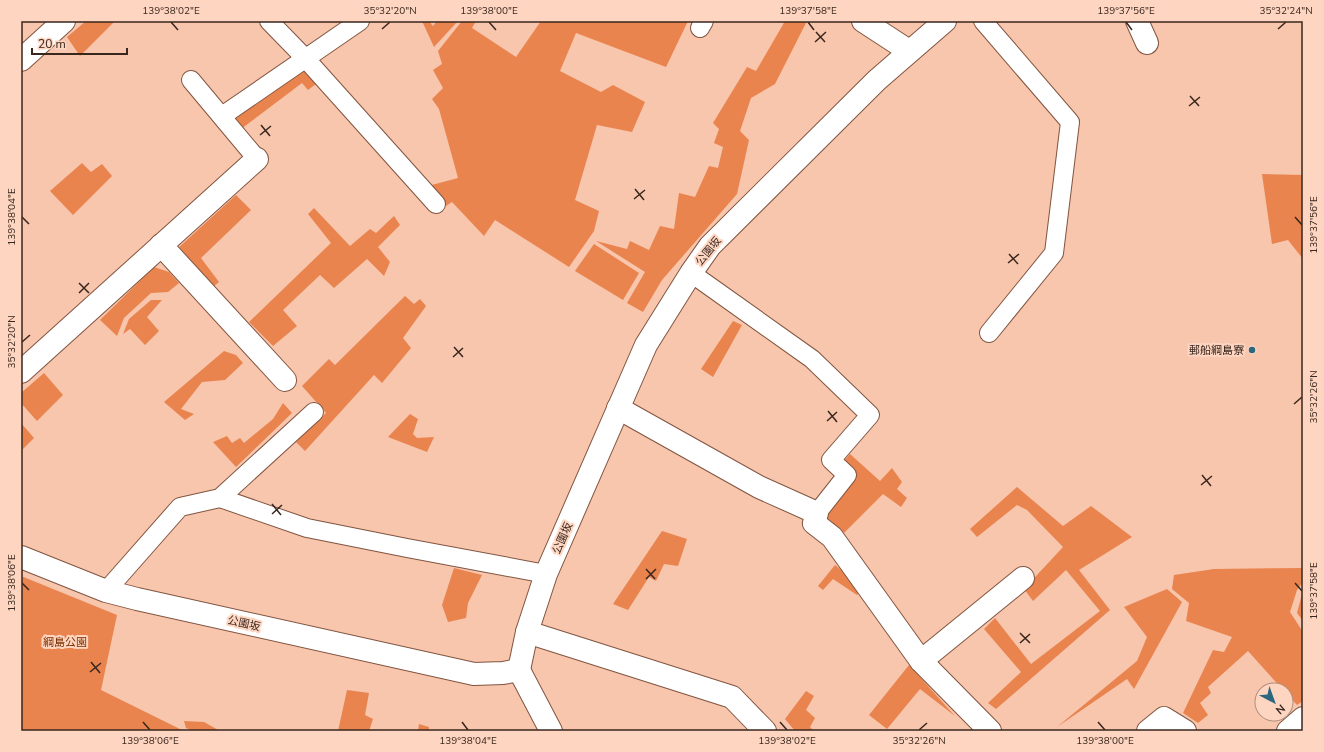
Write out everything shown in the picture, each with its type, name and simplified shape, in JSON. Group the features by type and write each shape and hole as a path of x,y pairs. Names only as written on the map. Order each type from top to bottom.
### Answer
{"street":[{"path":"21,60 64,21"},
{"path":"863,21 909,51"},
{"name":"公園坂","path":"21,557 106,591 137,599 474,674 503,673 520,670 527,632 546,574 646,345 691,273 710,246 877,80 944,21"},
{"path":"1137,21 1147,43"},
{"path":"21,372 257,159"},
{"path":"161,245 285,380"},
{"path":"618,408 759,487 817,513 814,524 832,537 921,660 990,731"},
{"path":"921,660 1023,578"},
{"path":"527,632 732,697 765,731"},
{"path":"520,670 551,731"},
{"path":"1148,731 1164,718 1185,731"},
{"path":"1288,731 1303,718"}],"lane":[{"path":"269,21 305,58 436,204"},
{"path":"222,116 360,21"},
{"path":"983,21 1070,122 1054,252 989,333"},
{"path":"191,80 257,159"},
{"path":"691,273 812,359 870,415 831,460 848,475 817,513"},
{"path":"106,591 180,507 220,498 314,412"},
{"path":"220,498 308,528 546,574"}],"green space":[{"path":"86,21 115,21 80,56 67,37"},
{"path":"422,21 429,21 433,26 437,21 457,22 434,47"},
{"path":"462,21 476,21 472,28 516,57 541,21 688,21 666,67 576,33 560,71 601,92 613,85 645,102 632,132 597,125 575,200 599,211 594,231 569,267 495,220 484,236 452,202 446,206 428,186 458,178 439,109 432,99 443,88 433,70 442,64 438,51"},
{"path":"785,21 807,21 775,84 751,98 740,131 749,140 737,194 662,280 643,312 627,303 645,272 596,241 627,249 630,241 649,250 660,226 674,229 679,193 695,197 709,166 718,168 723,147 714,143 719,129 713,123 747,67 756,71"},
{"path":"303,70 316,84 308,90 302,83 241,129 235,119"},
{"path":"82,163 91,172 102,164 112,176 73,215 50,191"},
{"path":"1262,174 1303,175 1303,259 1288,240 1272,244"},
{"path":"236,195 251,210 201,258 219,282 213,287 178,248"},
{"path":"314,208 350,246 370,229 376,233 394,216 400,225 378,247 390,262 384,276 367,259 334,288 320,275 283,310 297,326 273,346 249,322 331,243 308,214"},
{"path":"594,244 639,273 623,300 575,271"},
{"path":"154,267 169,272 179,283 168,292 151,293 124,318 117,336 100,320"},
{"path":"405,296 414,304 420,299 426,306 403,338 411,348 382,383 374,375 305,451 296,442 326,413 302,386 329,359 335,365"},
{"path":"151,300 162,300 147,317 159,331 145,345 130,329 123,334 129,319"},
{"path":"733,321 742,325 713,377 701,369"},
{"path":"224,351 236,355 243,363 225,380 202,382 181,409 194,414 185,420 164,402"},
{"path":"44,373 63,395 37,421 21,403 21,393"},
{"path":"283,403 292,413 236,467 213,442 227,436 232,443 240,438 244,443 273,419"},
{"path":"410,414 418,419 413,434 417,438 434,437 427,452 388,437"},
{"path":"21,423 34,438 21,451"},
{"path":"850,454 880,481 892,468 902,482 897,489 907,498 901,507 883,494 844,533 826,517 855,476 843,462"},
{"path":"1017,487 1063,526 1091,506 1132,537 1079,570 1110,610 996,709 988,703 1021,672 984,629 995,618 1031,664 1100,611 1066,570 1033,601 1024,589 1063,547 1027,510 1017,505 977,537 970,529"},
{"path":"662,531 687,539 678,566 664,564 656,581 649,577 628,610 613,604"},
{"path":"835,565 852,578 860,590 857,595 833,579 823,590 818,586"},
{"path":"454,568 482,575 468,603 466,618 448,622 442,605"},
{"path":"1303,568 1303,582 1297,590 1290,612 1303,632 1303,701 1297,705 1294,702 1294,682 1276,682 1248,651 1208,687 1211,693 1200,703 1208,715 1198,723 1183,713 1213,650 1224,652 1232,637 1186,621 1189,603 1172,589 1174,575 1214,569"},
{"name":"綱島公園","path":"21,576 117,615 101,690 184,731 21,731"},
{"path":"1167,589 1182,602 1134,689 1127,679 1057,727 1137,661 1147,637 1124,607"},
{"path":"1303,590 1303,621 1297,613"},
{"path":"909,665 955,716 920,689 887,729 869,715"},
{"path":"347,690 369,693 365,715 373,719 369,731 338,731"},
{"path":"806,691 814,696 806,710 815,718 810,727 814,731 795,731 785,719"},
{"path":"184,721 204,722 220,731 193,731 186,728"},
{"path":"419,724 429,727 429,731 418,731"}],"place":[{"name":"郵船綱島寮","path":"1252,350"}]}
